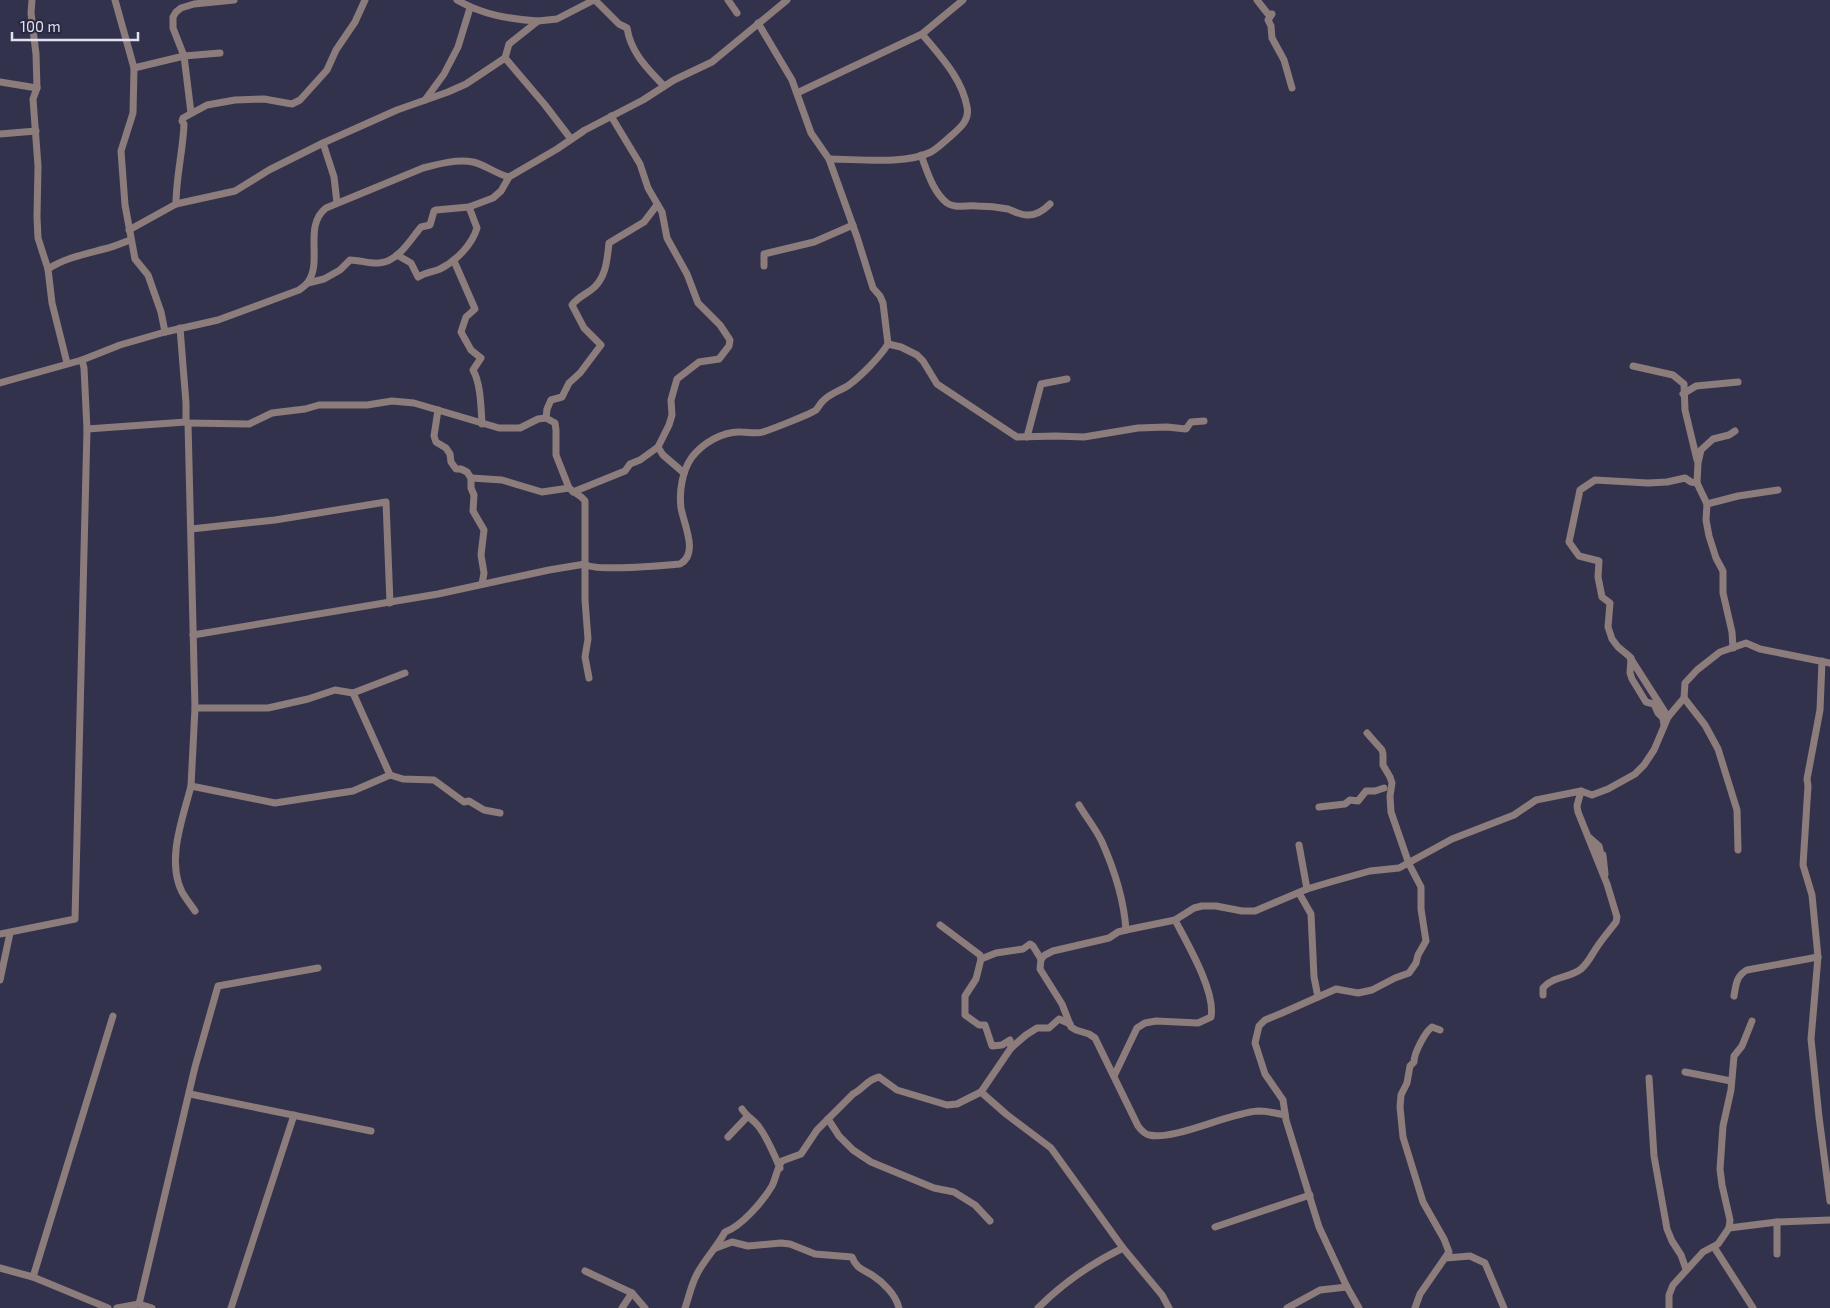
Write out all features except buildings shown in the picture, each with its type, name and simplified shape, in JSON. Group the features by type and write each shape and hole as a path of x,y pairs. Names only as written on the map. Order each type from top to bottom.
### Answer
{"street":[{"path":"32,0 31,13 36,54 37,88 33,99 38,166 38,238 48,269 52,303 67,363"},
{"path":"115,0 134,68 133,113 121,151 125,206 130,240 135,259 148,275 161,312 165,332"},
{"path":"191,113 184,56 173,28 173,17 176,12 194,4 234,0"},
{"path":"176,204 177,176 183,146 184,124 182,121 186,116 207,105 235,100 264,99 292,104 300,100 327,70 336,50 355,22 365,0"},
{"path":"457,0 470,8 510,19 538,21 557,19 594,0 619,24 627,28 629,41 635,53 664,86"},
{"path":"728,0 737,13"},
{"path":"0,382 82,360 120,345 180,328 218,320 244,311 299,290 308,283 324,279 340,270 350,260 387,262 397,255 420,227 430,225 436,210 469,207 493,198 501,191 509,177 611,116 712,62 787,0"},
{"path":"797,93 922,34 963,0"},
{"path":"1257,0 1268,14 1272,14 1268,20 1271,26 1272,38 1284,60 1292,88"},
{"path":"424,100 444,74 458,47 470,8"},
{"path":"129,230 176,204 230,193 269,170 323,143 397,110 466,84 505,58 509,44 538,21"},
{"path":"585,564 589,568 607,568 680,564 685,561 690,548 681,507 681,494 684,473 688,463 697,451 728,432 761,433 816,410 822,401 834,392 849,385 876,360 888,344 883,303 873,288 829,159 811,133 785,66 758,23"},
{"path":"829,159 900,160 921,156 932,151 962,127 968,110 965,96 952,70 922,34"},
{"path":"134,68 184,56 220,53"},
{"path":"505,58 545,104 571,139"},
{"path":"0,82 37,88"},
{"path":"471,478 502,480 542,492 571,490 625,471 630,464 640,460 658,447 672,415 670,400 677,380 699,362 719,359 729,346 729,336 698,303 686,274 667,238 662,212 648,188 640,164 611,116"},
{"path":"0,134 36,131"},
{"path":"323,143 334,176 337,203"},
{"path":"921,156 934,186 948,204 956,207 977,206 1007,209 1026,215 1036,214 1050,204"},
{"path":"308,283 312,272 317,219 320,212 326,208 423,168 438,164 473,162 502,176 509,177"},
{"path":"546,418 551,400 562,397 569,383 580,374 601,346 584,328 572,305 574,301 597,286 603,275 609,243 644,222 657,205"},
{"path":"397,255 412,263 418,277 427,272 440,269 454,261 468,246 477,228 469,207"},
{"path":"764,266 764,254 814,242 853,225"},
{"path":"48,269 59,262 130,240"},
{"path":"454,261 474,309 466,317 461,332 471,350 481,358 473,370 476,375 481,401 482,424"},
{"path":"180,328 187,422 196,708 191,786 178,838 176,858 178,878 182,892 195,911"},
{"path":"888,344 910,350 923,361 937,384 1017,437 1084,437 1138,428 1167,427 1186,429 1191,422 1204,421"},
{"path":"0,934 75,919 86,429 84,368 82,360"},
{"path":"1633,366 1673,375 1684,384 1685,410 1698,463"},
{"path":"1027,437 1041,384 1067,379"},
{"path":"1683,395 1696,386 1738,382"},
{"path":"86,429 187,422 249,424 272,414 319,405 367,405 392,401 414,403 499,428 520,428 538,419 546,418 555,424 556,455 571,490 581,495 585,501 588,639 585,657 589,678"},
{"path":"438,410 434,436 436,442 446,448 456,470 461,469 467,472 471,478 471,488 474,495 472,507 484,530 481,555 484,573 482,584"},
{"path":"1733,648 1732,632 1723,593 1723,571 1716,558 1706,520 1707,504 1697,483 1701,450 1713,439 1729,435 1734,431"},
{"path":"658,447 663,455 684,473"},
{"path":"1668,717 1631,658 1615,644 1608,628 1610,603 1602,597 1598,577 1599,561 1580,556 1569,542 1580,490 1595,480 1648,483 1685,478 1697,483"},
{"path":"1707,504 1738,496 1778,490"},
{"path":"191,529 275,520 386,502 390,603"},
{"path":"193,635 390,603 585,564"},
{"path":"1041,960 1053,951 1109,938 1118,932 1175,920 1194,908 1216,906 1242,912 1255,911 1307,889 1370,871 1399,868 1452,839 1514,815 1536,800 1582,791 1592,794 1608,789 1635,774 1654,750 1668,717 1684,698 1685,684 1697,670 1720,652 1746,643 1760,649 1830,663"},
{"path":"1631,658 1630,673 1632,680 1646,702 1654,704 1658,713 1663,718 1664,726"},
{"path":"1822,661 1820,710 1807,780 1803,865 1812,895 1818,957 1811,1039 1830,1201"},
{"path":"196,708 268,708 308,699 335,690 353,693 405,673"},
{"path":"353,693 390,775 402,780 434,780 464,802 469,801 484,810 500,814"},
{"path":"1684,698 1706,726 1718,749 1737,810 1738,850"},
{"path":"1366,733 1383,754 1383,766 1388,772 1392,783 1390,800"},
{"path":"191,786 275,803 353,791 390,775"},
{"path":"1319,807 1345,804 1350,800 1358,801 1366,790 1375,791 1384,788 1390,800 1394,821 1400,832 1409,864 1421,886 1426,941 1409,973 1372,990 1358,993 1336,989 1265,1020 1259,1026 1256,1034 1255,1043 1265,1074 1283,1100 1285,1115 1319,1227 1359,1308"},
{"path":"1543,995 1543,988 1546,984 1574,973 1590,960 1597,946 1616,922 1617,917 1606,882 1603,855 1599,846 1589,837 1577,806 1582,791"},
{"path":"1079,805 1102,842 1125,911 1126,930"},
{"path":"1299,845 1307,889"},
{"path":"1299,892 1311,914 1314,977 1318,997"},
{"path":"1114,1076 1138,1028 1145,1023 1156,1021 1198,1023 1211,1017 1212,1007 1201,968 1175,920"},
{"path":"940,925 980,955 981,959 976,980 965,996 965,1015 979,1025 985,1025 992,1046 1002,1045 1010,1040 1011,1048"},
{"path":"0,980 10,933"},
{"path":"981,959 996,953 1023,949 1030,944 1033,946 1041,960 1042,973 1062,1004 1070,1024 1076,1030 1090,1034 1095,1038 1138,1126 1144,1133 1157,1136 1174,1134 1212,1122 1258,1111 1275,1112 1285,1115"},
{"path":"1734,996 1736,982 1740,974 1747,970 1818,957"},
{"path":"139,1304 195,1067 218,986 318,968"},
{"path":"33,1277 113,1016"},
{"path":"685,1308 697,1275 716,1249 725,1232 732,1230 755,1209 772,1185 780,1164 785,1159 799,1156 804,1152 814,1133 871,1079 879,1077 897,1090 947,1105 957,1104 981,1092 1011,1048 1034,1030 1049,1028 1057,1020 1070,1024"},
{"path":"1669,1308 1669,1295 1673,1285 1703,1252 1714,1247 1724,1237 1729,1228 1730,1220 1720,1169 1723,1126 1732,1081 1734,1056 1742,1046 1752,1021"},
{"path":"1415,1308 1420,1294 1449,1252 1444,1239 1423,1202 1402,1137 1401,1095 1407,1083 1410,1066 1414,1062 1414,1056 1422,1043 1425,1033 1432,1027 1440,1030"},
{"path":"1685,1072 1732,1081"},
{"path":"1648,1078 1654,1156 1667,1229 1686,1269"},
{"path":"981,1092 1006,1114 1051,1148 1123,1248 1162,1295 1169,1308"},
{"path":"190,1094 371,1131"},
{"path":"742,1109 747,1117 759,1127 780,1168"},
{"path":"231,1308 294,1115"},
{"path":"728,1137 747,1117"},
{"path":"828,1118 839,1136 853,1150 871,1162 934,1188 954,1192 975,1204 990,1221"},
{"path":"1215,1227 1310,1195"},
{"path":"1729,1228 1777,1222 1830,1220"},
{"path":"1777,1222 1777,1254"},
{"path":"725,1232 732,1242"},
{"path":"716,1249 732,1242 748,1246 782,1243 790,1244 815,1254 852,1257 856,1266 871,1275 895,1296 899,1308"},
{"path":"1714,1247 1752,1308"},
{"path":"1038,1308 1052,1294 1100,1259 1123,1248"},
{"path":"1446,1258 1470,1256 1485,1263 1504,1308"},
{"path":"0,1268 33,1277 108,1308"},
{"path":"585,1272 632,1293 645,1308"},
{"path":"1287,1308 1320,1290 1347,1287"},
{"path":"622,1308 632,1293"},
{"path":"117,1308 139,1304 152,1308"}]}
